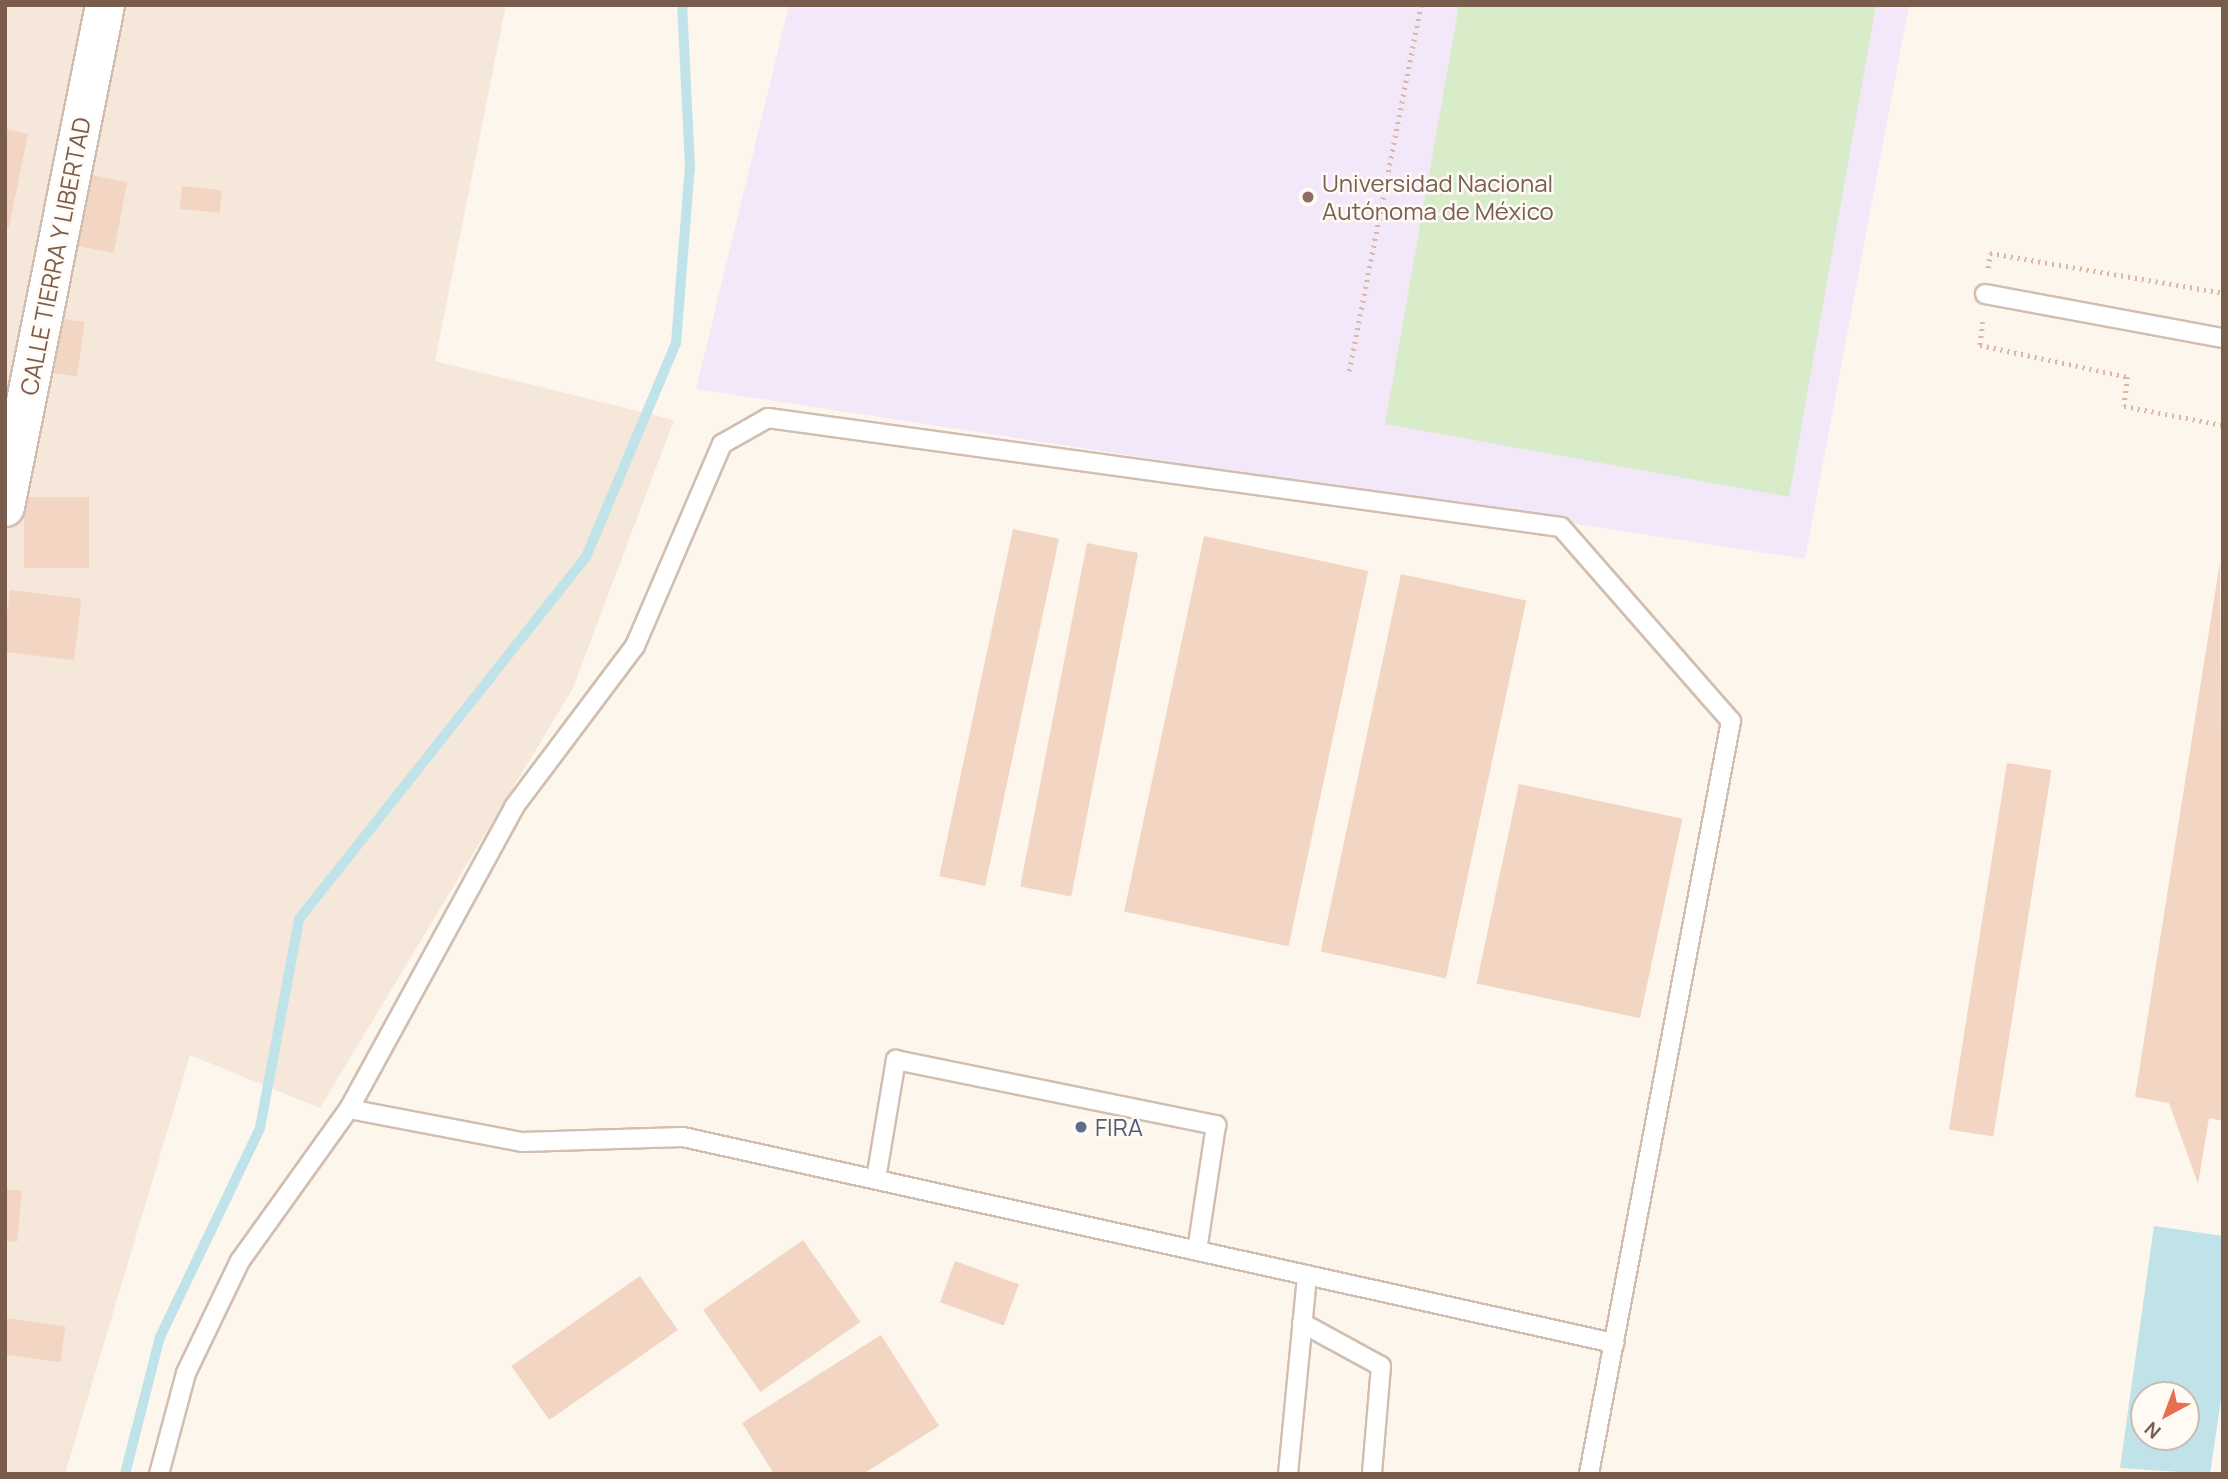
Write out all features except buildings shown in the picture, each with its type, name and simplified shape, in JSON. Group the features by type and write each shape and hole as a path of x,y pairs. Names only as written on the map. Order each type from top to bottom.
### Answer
{"street":[{"name":"CALLE TIERRA Y LIBERTAD","path":"5,507 105,5"}],"lane":[{"path":"1985,294 2223,338"},
{"path":"159,1474 186,1373 240,1261 349,1109 514,807 635,646 722,444 768,418 1561,527 1731,721 1589,1474"},
{"path":"876,1179 895,1060 1216,1125 1196,1251"},
{"path":"349,1109 522,1142 683,1137 1614,1343"},
{"path":"1288,1474 1307,1275"},
{"path":"1302,1323 1381,1366 1372,1474"}],"path":[{"path":"1349,371 1421,5"},
{"path":"1990,253 2223,293"},
{"path":"1980,345 2128,377 2123,406 2223,425"}],"shaded area":[{"path":"5,5 506,5 435,361 674,420 573,688 320,1108 190,1055 65,1474 5,1474"},
{"name":"Universidad Nacional Autónoma de México","path":"789,5 1909,5 1805,559 696,389"}],"green space":[{"path":"1459,5 1876,5 1789,497 1385,424"}],"water":[{"path":"2154,1226 2223,1236 2223,1386 2210,1474 2120,1468 2130,1397 2130,1451 2200,1451 2200,1381 2132,1381"}],"waterway":[{"path":"125,1474 160,1337 260,1128 299,919 586,557 676,343 690,167 682,5"}],"place":[{"name":"Universidad Nacional Autónoma de México","path":"1308,197"},
{"name":"FIRA","path":"1081,1127"}]}
